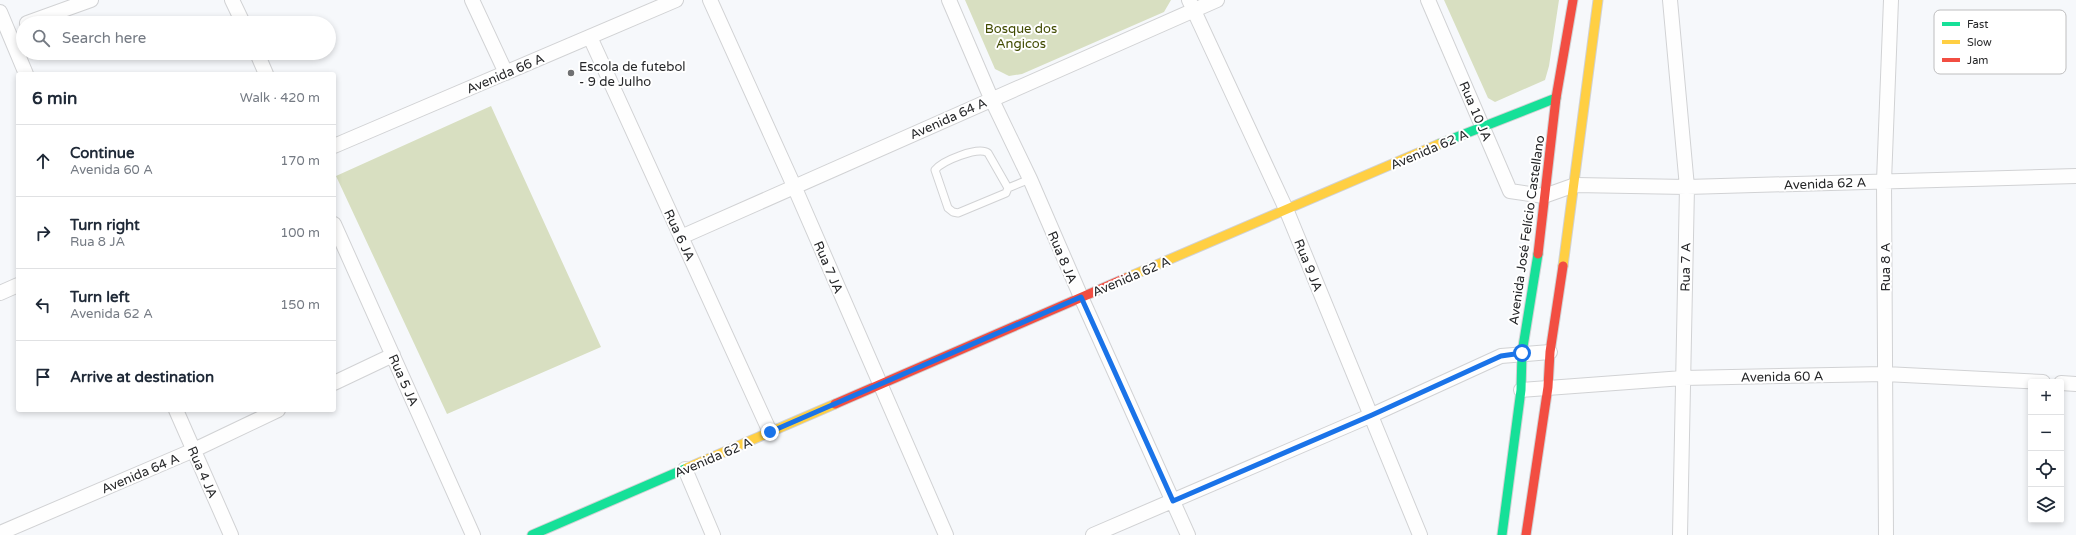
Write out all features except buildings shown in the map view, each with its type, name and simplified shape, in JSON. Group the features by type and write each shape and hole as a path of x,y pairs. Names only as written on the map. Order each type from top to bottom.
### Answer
{"street":[{"path":"46,16 91,0"},
{"path":"232,0 240,16"},
{"path":"472,0 506,73"},
{"name":"Avenida 66 A","path":"336,145 676,0"},
{"name":"Rua 7 JA","path":"710,0 794,186 946,535"},
{"name":"Rua 8 JA","path":"949,0 991,98 1030,178 1081,297 1188,535"},
{"name":"Avenida 64 A","path":"681,237 991,98 1191,5 1216,0"},
{"name":"Rua 10 JA","path":"1428,0 1510,191 1544,196"},
{"name":"Avenida José Felício Castellano","path":"1502,535 1521,390 1522,353 1539,248 1556,98 1573,0"},
{"path":"1526,535 1548,387 1550,352 1575,185 1598,0"},
{"name":"Rua 7 A","path":"1670,0 1687,187 1680,535"},
{"name":"Rua 8 A","path":"1886,535 1884,181 1891,0"},
{"name":"Rua 9 JA","path":"1191,5 1286,209 1372,415 1420,535"},
{"path":"0,12 4,31 16,54"},
{"path":"4,31 16,27"},
{"name":"Rua 6 JA","path":"590,37 770,432"},
{"path":"19,60 25,72"},
{"path":"260,60 265,72"},
{"name":"Avenida 62 A","path":"532,535 1286,209 1482,126 1556,98"},
{"name":"Avenida 62 A","path":"1575,185 1687,187 2076,176"},
{"path":"1544,196 1575,185"},
{"name":"Rua 5 JA","path":"336,228 473,535"},
{"path":"0,293 16,286"},
{"path":"1093,535 1372,415 1501,356 1522,353 1550,352"},
{"path":"336,382 393,356"},
{"name":"Avenida 60 A","path":"1521,390 1683,378 1885,374 2028,381"},
{"path":"2064,383 2076,384"},
{"name":"Rua 4 JA","path":"177,412 231,535"},
{"name":"Avenida 64 A","path":"0,533 194,450 274,412"},
{"path":"685,469 713,535"}],"lane":[{"path":"1008,188 988,153 984,150 977,150 950,161 938,166 935,170 948,208 953,212 958,213 1006,193 1008,188 1030,178"}],"green space":[{"name":"Bosque dos Angicos","path":"965,0 1171,0 1164,12 1022,74 1009,76 995,69"},
{"path":"1444,0 1559,0 1549,66 1545,80 1495,102 1488,98"},
{"path":"491,106 601,347 447,414 336,176"}],"traffic: fast":[{"path":"1439,144 1556,98"},
{"path":"1502,535 1521,390 1522,353 1538,254"},
{"path":"532,535 687,468"}],"traffic: slow":[{"path":"1563,266 1598,0"},
{"path":"1126,278 1439,144"},
{"path":"687,468 835,404"}],"traffic: jam":[{"path":"1538,254 1556,98 1573,0"},
{"path":"1526,535 1548,387 1550,352 1563,266"},
{"path":"835,404 1126,278"}],"place":[{"name":"Escola de futebol - 9 de Julho","path":"571,73"}],"route":[{"path":"770,432 1081,297 1173,501 1372,415 1501,356 1522,353"}]}
